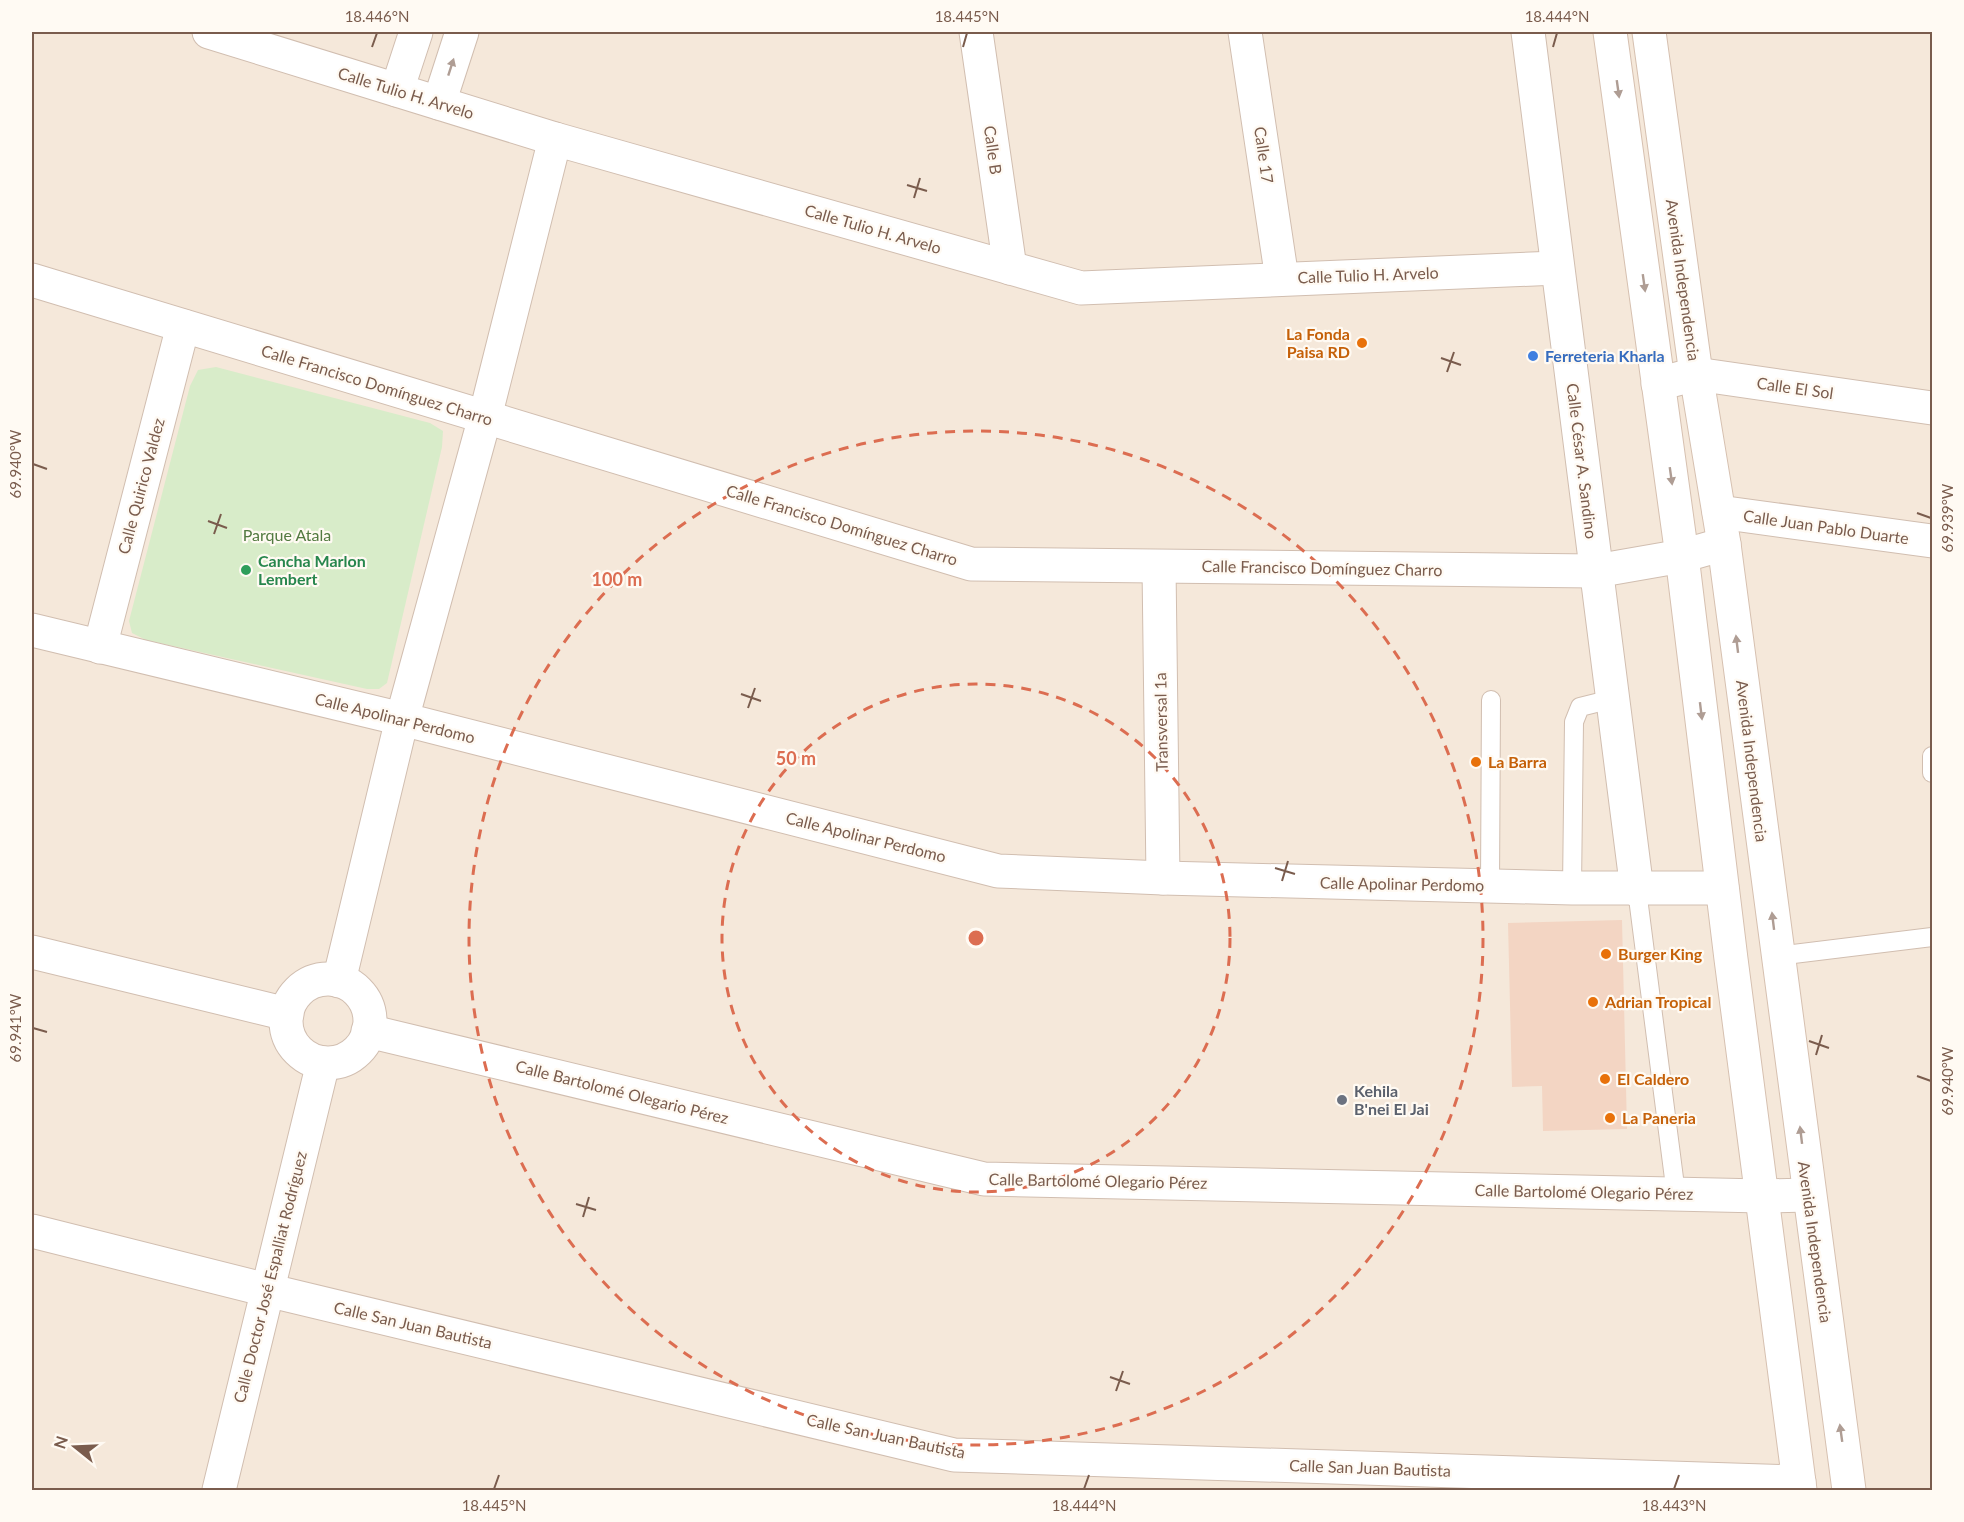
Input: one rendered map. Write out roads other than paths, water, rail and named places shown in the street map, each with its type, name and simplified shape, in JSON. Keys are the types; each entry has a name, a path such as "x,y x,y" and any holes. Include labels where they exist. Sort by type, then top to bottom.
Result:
{"street":[{"name":"Calle Tulio H. Arvelo","path":"209,32 555,139 1081,288 1557,268"},
{"path":"397,90 416,32"},
{"path":"439,104 462,32"},
{"name":"Calle B","path":"976,32 1010,268"},
{"name":"Calle 17","path":"1245,32 1282,279"},
{"name":"Calle César A. Sandino","path":"1528,32 1637,890"},
{"path":"1610,32 1682,556 1799,1486"},
{"name":"Avenida Independencia","path":"1649,32 1696,374 1724,544 1808,1195 1849,1491"},
{"path":"339,981 402,719 485,417 555,139"},
{"name":"Calle Francisco Domínguez Charro","path":"32,280 971,564 1596,571 1682,556 1724,544"},
{"name":"Calle Quirico Valdez","path":"100,646 183,326"},
{"name":"Calle El Sol","path":"1658,384 1696,374 1932,408"},
{"name":"Calle Juan Pablo Duarte","path":"1719,512 1932,541"},
{"name":"Transversal 1a","path":"1159,567 1163,878"},
{"name":"Calle Apolinar Perdomo","path":"32,630 402,719 998,871 1163,878 1637,890 1722,888"},
{"path":"32,952 287,1014"},
{"path":"1731,959 1777,956"},
{"path":"320,980 339,981 349,985 364,1000 368,1010 369,1031 359,1049 352,1056 343,1061 323,1063 302,1055 294,1047 286,1025 287,1014 294,996 302,989 320,980"},
{"name":"Calle Bartolomé Olegario Pérez","path":"369,1031 984,1179 1762,1196 1808,1195"},
{"name":"Calle Doctor José Espalliat Rodríguez","path":"219,1491 323,1063"},
{"name":"Calle San Juan Bautista","path":"32,1231 267,1290 954,1455 1799,1486"}],"lane":[{"path":"1572,888 1574,722 1580,707 1612,699"},
{"path":"1490,886 1491,700"},
{"path":"1932,756 1932,773"},
{"path":"1637,890 1676,1194"},
{"path":"1777,956 1932,936"}],"place":[{"name":"La Fonda Paisa RD","path":"1362,343"},
{"name":"Ferreteria Kharla","path":"1533,356"},
{"name":"Cancha Marlon Lembert","path":"246,570"},
{"name":"La Barra","path":"1476,762"},
{"name":"Burger King","path":"1606,954"},
{"name":"Adrian Tropical","path":"1593,1002"},
{"name":"El Caldero","path":"1605,1079"},
{"name":"Kehila B'nei El Jai","path":"1342,1100"},
{"name":"La Paneria","path":"1610,1118"}],"park label":[{"name":"Parque Atala","path":"287,535"}]}
